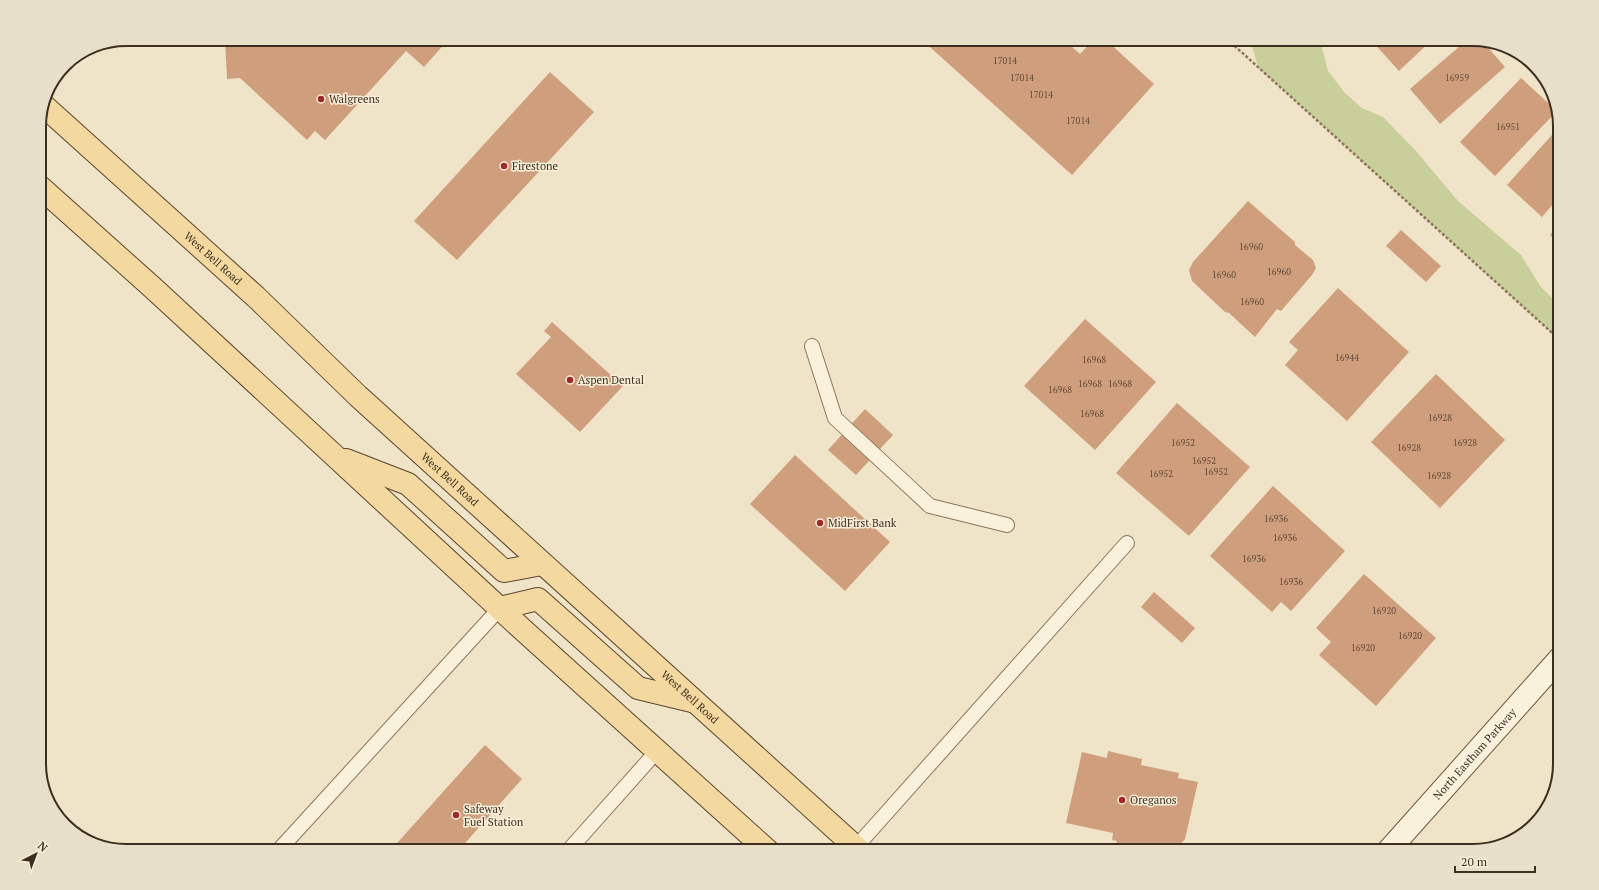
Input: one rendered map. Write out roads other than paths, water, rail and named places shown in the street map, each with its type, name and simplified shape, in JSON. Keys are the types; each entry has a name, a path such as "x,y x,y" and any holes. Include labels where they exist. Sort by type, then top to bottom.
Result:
{"main road":[{"name":"West Bell Road","path":"48,110 256,297 358,396 542,564 852,844"},
{"path":"46,192 760,844"},
{"path":"333,455 408,484 504,571 542,564"},
{"path":"500,608 538,598 638,688 695,702"}],"street":[{"name":"North Eastham Parkway","path":"1394,844 1553,666"}],"lane":[{"path":"812,346 835,418 930,506 1007,526"},
{"path":"862,844 1127,544"},
{"path":"284,844 500,608"},
{"path":"574,844 657,751"}],"place":[{"name":"Walgreens","path":"321,99"},
{"name":"Firestone","path":"504,166"},
{"name":"Aspen Dental","path":"570,380"},
{"name":"MidFirst Bank","path":"820,523"},
{"name":"Oreganos","path":"1122,800"},
{"name":"Safeway Fuel Station","path":"456,815"}]}
